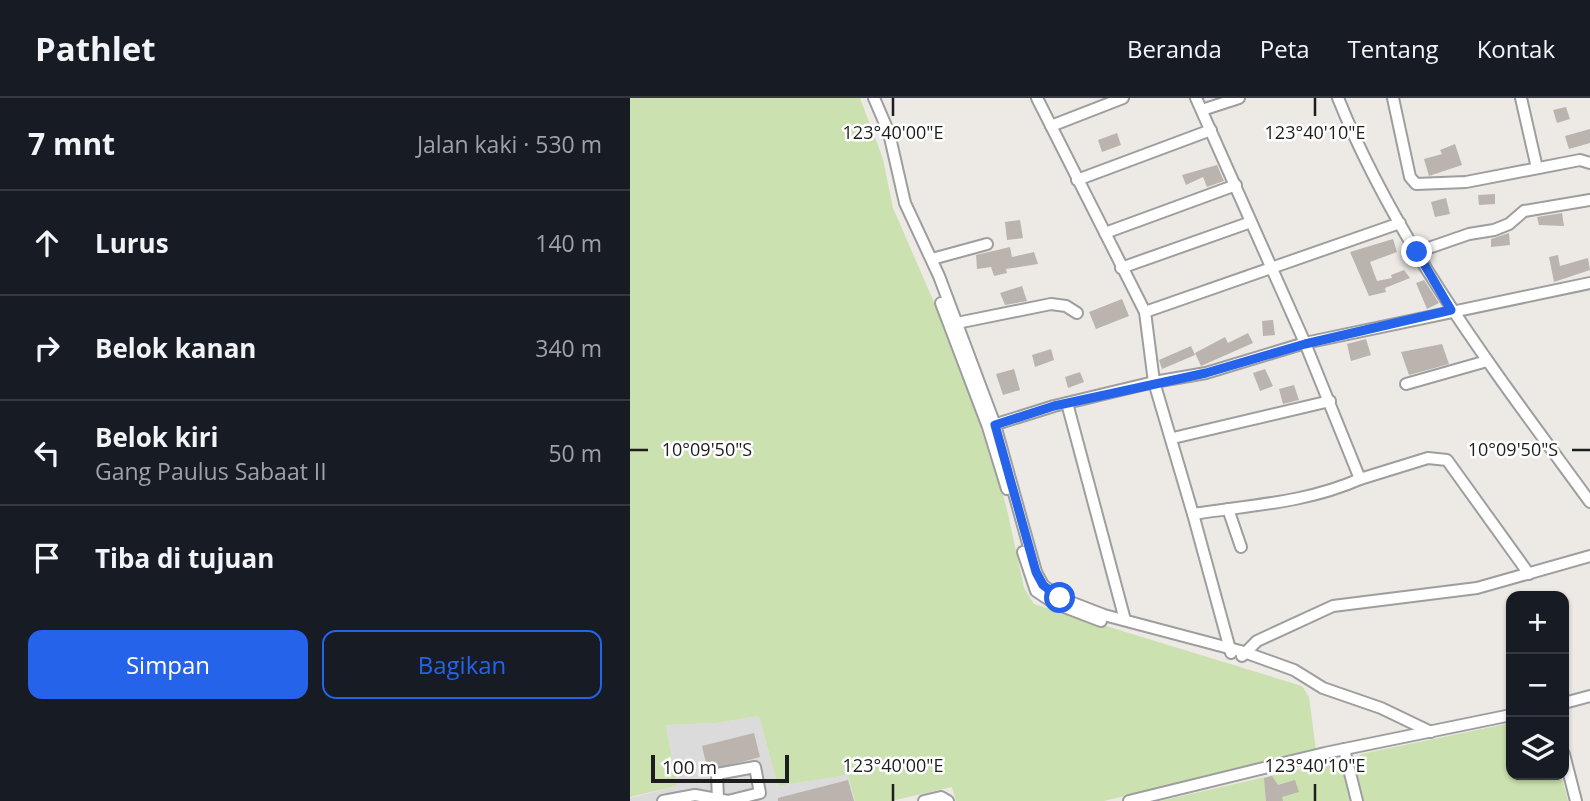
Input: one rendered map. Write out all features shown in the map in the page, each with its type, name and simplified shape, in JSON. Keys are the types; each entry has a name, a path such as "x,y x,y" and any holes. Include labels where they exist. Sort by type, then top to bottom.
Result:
{"street":[{"path":"868,98 888,153 900,207 953,324"},
{"path":"874,98 889,133 905,203 932,259 991,426 1039,580 1060,598 1294,670 1306,678 1431,732"},
{"path":"1037,98 1145,312 1154,382 1237,653"},
{"path":"1051,126 1123,98"},
{"path":"1196,98 1330,401 1360,480"},
{"path":"1202,110 1239,98"},
{"path":"1338,98 1349,128 1451,310 1590,502"},
{"path":"1393,98 1410,177 1416,184 1466,182 1580,160 1590,163"},
{"path":"1521,98 1537,168"},
{"path":"1077,180 1211,130"},
{"path":"1105,233 1236,185"},
{"path":"1417,252 1469,234 1494,230 1509,224 1524,211 1590,200"},
{"path":"1121,268 1251,222"},
{"path":"1145,312 1400,223"},
{"path":"932,259 987,244"},
{"path":"991,426 1067,403 1154,382 1206,373 1305,344 1451,310 1590,283"},
{"path":"953,324 1051,304 1066,306 1077,313"},
{"path":"1406,384 1487,361"},
{"path":"1173,438 1330,401"},
{"path":"1067,403 1125,620"},
{"path":"991,426 1030,582 1036,591 1054,603 1102,622 1237,653 1276,630 1333,606 1478,588 1590,556"},
{"path":"1193,514 1265,506 1302,498 1428,458 1447,460 1529,574"},
{"path":"1228,509 1241,547"},
{"path":"1569,702 1590,696"},
{"path":"1129,801 1344,749 1506,716"},
{"path":"1344,749 1357,801"},
{"path":"663,801 695,795 718,800 741,800 760,793 759,779 753,766 717,774 718,800"},
{"path":"1569,774 1576,801"},
{"path":"923,801 941,797 948,801"}],"shaded area":[{"path":"759,716 778,786 848,775 855,801 630,801 630,798 677,786 666,725 716,723"}],"green space":[{"path":"630,98 860,98 883,159 893,208 957,355 1006,505 1024,588 1034,604 1302,686 1309,697 1316,750 1104,801 956,801 952,787 891,801 855,801 848,775 778,786 759,716 716,723 666,725 677,786 630,797"},
{"path":"1506,724 1506,780 1562,780 1568,801 1359,801 1352,764 1361,754"},
{"path":"1327,763 1343,772 1350,801 1160,801"}],"building":[{"path":"1566,107 1570,119 1557,123 1553,110"},
{"path":"1590,129 1590,143 1569,149 1565,136"},
{"path":"1117,133 1121,145 1102,152 1098,140"},
{"path":"1455,144 1462,165 1429,176 1424,159 1442,154 1440,150"},
{"path":"1217,165 1224,181 1207,187 1203,177 1186,185 1182,175"},
{"path":"1495,194 1495,204 1479,205 1478,195"},
{"path":"1446,198 1450,214 1435,217 1431,202"},
{"path":"1562,213 1564,226 1539,225 1537,217"},
{"path":"1020,220 1023,238 1007,240 1005,222"},
{"path":"1509,233 1510,245 1491,247 1491,239"},
{"path":"1393,239 1397,252 1370,262 1377,281 1392,278 1391,275 1404,270 1410,278 1385,288 1386,292 1369,296 1350,252"},
{"path":"1010,247 1012,257 1034,252 1038,264 1006,269 1007,273 994,276 991,267 977,269 976,255"},
{"path":"1558,255 1560,266 1588,258 1590,270 1554,282 1549,257"},
{"path":"1424,280 1439,303 1427,309 1416,283"},
{"path":"1022,286 1027,301 1005,305 1000,293"},
{"path":"1122,299 1129,316 1096,329 1089,312"},
{"path":"1273,320 1275,335 1263,336 1262,321"},
{"path":"1248,333 1253,343 1201,366 1195,353 1225,337 1228,343"},
{"path":"1366,339 1371,355 1351,361 1347,344"},
{"path":"1442,344 1449,364 1409,375 1401,352"},
{"path":"1191,346 1195,355 1162,369 1159,360"},
{"path":"1051,349 1054,360 1035,367 1032,355"},
{"path":"1014,369 1020,390 1003,395 996,374"},
{"path":"1265,369 1273,386 1260,391 1253,373"},
{"path":"1080,372 1084,382 1068,388 1065,377"},
{"path":"1294,385 1299,400 1283,404 1279,389"},
{"path":"754,733 760,757 708,771 702,746"},
{"path":"1272,776 1278,785 1295,780 1299,792 1282,797 1283,801 1266,801 1264,778"},
{"path":"848,780 854,801 778,801 778,798"}],"route":[{"path":"1060,598 1047,590 1039,580 995,425 1054,406 1154,382 1206,373 1366,328 1451,310 1434,286 1417,252"}]}
